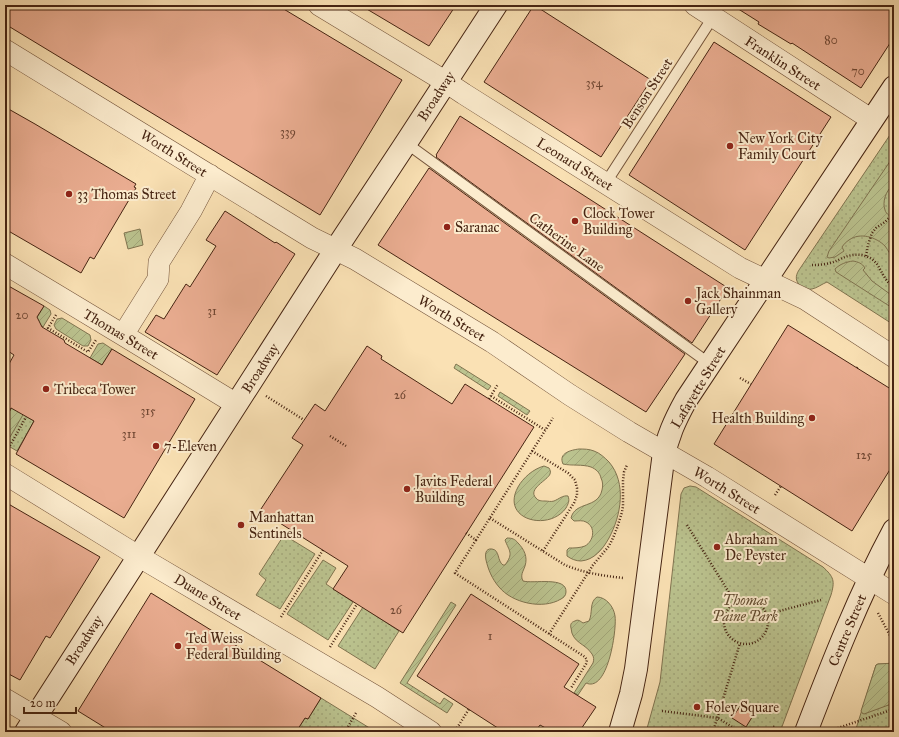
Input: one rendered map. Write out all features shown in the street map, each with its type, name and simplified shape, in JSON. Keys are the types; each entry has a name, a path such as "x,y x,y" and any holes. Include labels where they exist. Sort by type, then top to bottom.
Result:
{"main road":[{"name":"Broadway","path":"31,724 336,249 496,5"},
{"name":"Lafayette Street","path":"620,732 631,694 636,669 664,453 671,429 682,407 710,364 894,87"},
{"name":"Centre Street","path":"806,732 850,622 880,556 894,530"}],"street":[{"name":"Leonard Street","path":"319,5 446,82 740,268 805,299 894,357"},
{"name":"Franklin Street","path":"695,5 872,120"},
{"name":"Worth Street","path":"5,50 312,238 355,259 492,342 570,395 629,432 713,481 894,594"},
{"path":"123,335 158,279 159,262 210,176"},
{"name":"Thomas Street","path":"5,264 236,404"},
{"name":"Duane Street","path":"5,474 138,556 370,693 431,732"},
{"path":"5,698 31,724 61,732"}],"lane":[{"name":"Benson Street","path":"605,184 713,17"},
{"name":"Catherine Lane","path":"406,143 710,364"}],"path":[{"path":"866,256 872,233 876,228 886,222 894,213"},
{"path":"812,265 829,263 853,255 866,256 877,263 882,273 894,288"},
{"path":"56,314 48,328 88,352 94,343"},
{"path":"740,378 751,384"},
{"path":"498,384 490,397 545,430"},
{"path":"266,396 304,420"},
{"path":"7,451 26,417"},
{"path":"553,418 455,573 585,657 587,660 586,664 571,688"},
{"path":"330,436 346,446"},
{"path":"532,451 568,473 575,480 577,488 577,495 574,503 543,551"},
{"path":"549,634 593,564 609,546 618,528 623,506 623,476 627,465"},
{"path":"890,471 894,474"},
{"path":"775,495 780,486"},
{"path":"490,518 565,565 588,573 624,578"},
{"path":"686,525 735,602"},
{"path":"466,533 476,540"},
{"path":"281,617 323,550"},
{"path":"748,599 754,600 765,609 768,614 768,628 765,635 754,643 740,643 729,636 726,631 724,618 730,606 735,602 748,599"},
{"path":"768,614 821,600"},
{"path":"330,648 357,604"},
{"path":"878,613 894,643"},
{"path":"713,732 740,643"},
{"path":"457,728 469,709"},
{"path":"832,730 894,709"},
{"path":"662,711 718,718 740,732"},
{"path":"345,732 356,713"},
{"path":"766,732 775,726"}],"green space":[{"path":"894,129 894,325 827,282 808,289 800,285 796,277 799,270"},
{"path":"893,157 894,186 892,186 885,197 884,207 886,213 894,219 894,259 885,246 877,240 863,236 858,236 845,243 842,247 844,251 835,257 827,257 829,251"},
{"path":"140,229 143,245 128,249 124,233"},
{"path":"853,261 863,265 865,268 863,270 872,281 894,297 894,309 836,272 835,269 839,266"},
{"path":"44,306 50,310 51,314 43,327 39,324 33,324"},
{"path":"62,318 90,335 91,340 88,346 83,346 56,329 54,325 57,319"},
{"path":"103,343 112,349 102,365 90,358 98,344"},
{"path":"456,364 491,386 488,390 454,368"},
{"path":"500,392 530,411 527,415 498,396"},
{"path":"5,403 34,421 17,451 5,444"},
{"path":"12,407 24,413 10,437 5,434 5,420"},
{"path":"579,449 588,449 596,452 609,462 615,470 618,480 620,500 617,520 604,546 590,559 577,561 567,556 567,550 569,548 585,546 592,538 593,534 589,524 582,521 574,521 571,518 577,509 591,503 600,496 603,484 600,474 593,468 588,466 563,464 562,457 566,453"},
{"path":"544,466 549,468 550,473 534,491 536,498 540,501 554,501 568,496 569,499 566,508 558,515 539,521 529,519 521,514 516,508 514,498 518,487 523,480 536,469"},
{"name":"Thomas Paine Park","path":"690,486 696,487 823,567 833,580 831,595 780,732 646,732 660,682 681,494 684,488"},
{"path":"284,535 315,554 280,609 256,595 266,580 259,574"},
{"path":"507,538 516,541 525,553 526,563 522,575 523,581 555,582 565,587 566,595 554,602 537,604 520,601 505,593 494,581 486,560 486,554 490,549 495,550 501,563 505,565 510,555 505,540"},
{"path":"323,560 336,568 326,584 353,602 328,640 287,614"},
{"path":"597,597 600,597 611,606 615,616 613,646 610,658 600,679 594,684 586,683 578,695 574,693 593,663 594,658 589,650 576,640 572,633 571,625 577,620 583,623 589,621 593,602"},
{"path":"451,602 456,605 407,683 440,704 444,698 453,704 447,713 400,683"},
{"path":"363,607 399,631 375,669 338,646"},
{"path":"894,663 894,732 855,732 876,665"},
{"path":"894,663 894,703 864,714 862,713 861,711 876,665"},
{"path":"321,698 376,732 296,732 305,718 308,719"}],"building":[{"path":"8,5 277,5 402,80 320,215 5,24 5,10"},
{"path":"360,5 456,5 429,46"},
{"path":"534,5 651,80 601,157 484,82"},
{"path":"732,5 894,5 894,37 861,88 792,43 791,44 758,24 759,22"},
{"name":"New York City Family Court","path":"714,42 831,117 745,250 629,175"},
{"name":"33 Thomas Street","path":"5,107 136,184 134,187 136,188 94,259 90,257 81,273 5,229"},
{"name":"Clock Tower Building","path":"460,116 728,288 692,343 436,157"},
{"path":"429,168 685,354 646,412 378,245"},
{"path":"225,211 295,254 217,375 145,332 156,315 164,319 186,284 190,287 216,246 206,240"},
{"path":"5,284 44,306 37,317 42,327 64,340 65,343 102,365 112,349 195,399 124,518 16,454 34,421 11,408 5,420 5,371 14,355 5,349"},
{"name":"Health Building","path":"788,325 894,391 894,463 852,531 714,444"},
{"name":"Javits Federal Building","path":"367,346 382,356 381,359 452,404 465,384 534,427 403,633 333,589 348,566 275,520 274,522 259,512 303,445 292,438 315,404 325,411"},
{"path":"5,502 100,557 50,638 46,636 20,680 5,672"},
{"name":"Ted Weiss Federal Building","path":"151,593 321,698 308,719 305,718 296,732 112,732 78,711"},
{"path":"471,594 579,664 564,687 596,707 579,732 553,732 540,725 535,732 504,732 417,676"},
{"path":"741,705 754,714 746,727 732,718"}],"place":[{"name":"New York City Family Court","path":"730,146"},
{"name":"33 Thomas Street","path":"69,194"},
{"name":"Clock Tower Building","path":"575,221"},
{"name":"Saranac","path":"447,227"},
{"name":"Jack Shainman Gallery","path":"688,301"},
{"name":"Tribeca Tower","path":"46,389"},
{"name":"Health Building","path":"812,418"},
{"name":"7-Eleven","path":"156,446"},
{"name":"Javits Federal Building","path":"407,489"},
{"name":"Manhattan Sentinels","path":"241,525"},
{"name":"Abraham De Peyster","path":"717,547"},
{"name":"Ted Weiss Federal Building","path":"178,646"},
{"name":"Foley Square","path":"697,707"}]}
